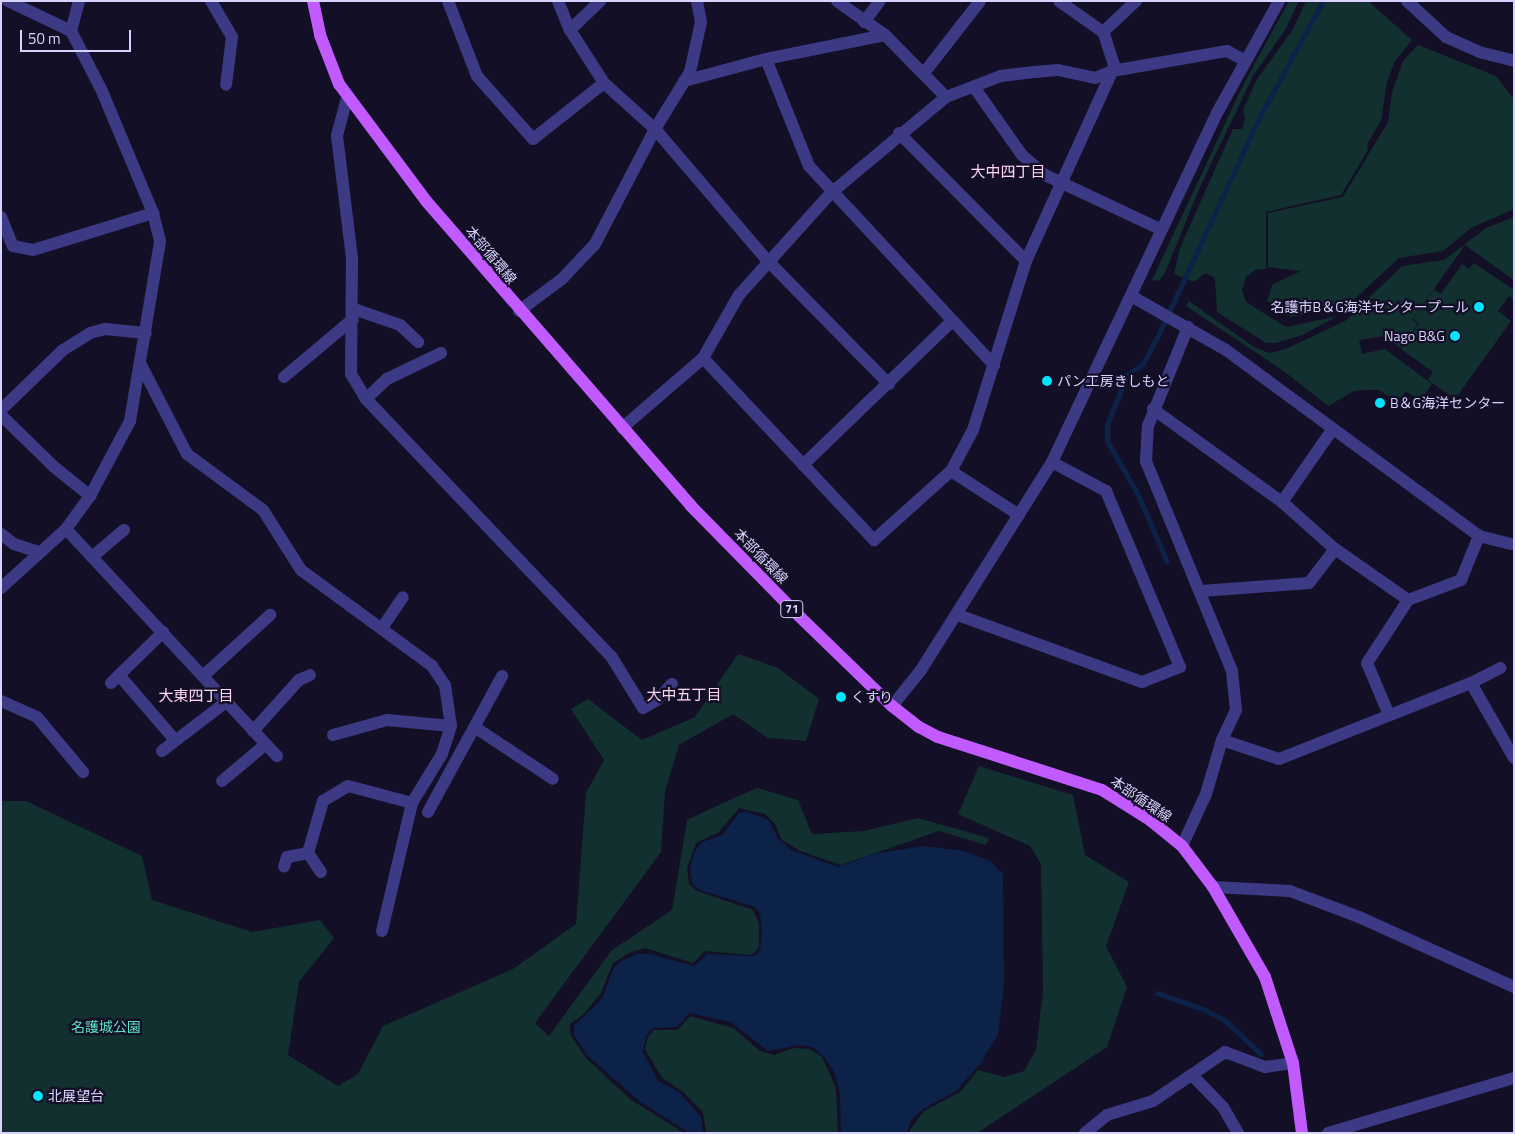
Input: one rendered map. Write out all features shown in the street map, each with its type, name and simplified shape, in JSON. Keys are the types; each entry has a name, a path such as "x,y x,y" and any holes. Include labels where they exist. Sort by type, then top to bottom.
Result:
{"main road":[{"name":"本部循環線","path":"313,1 320,35 348,98 428,202 519,311 691,506 892,706 938,737 1102,790 1150,820 1182,846 1213,886 1264,977 1293,1064 1302,1133"}],"street":[{"path":"1,588 66,529 90,496 130,421 141,365 160,241 153,213 102,91 71,30 8,1"},
{"path":"71,30 78,1"},
{"path":"211,1 232,37 226,85"},
{"path":"448,1 477,76 533,139 604,83"},
{"path":"558,1 570,30 604,83 655,129 767,260 889,384"},
{"path":"570,30 600,1"},
{"path":"519,311 562,279 595,244 655,129 690,72 701,22 697,1"},
{"path":"837,1 864,22 885,35 946,97"},
{"path":"864,22 880,1"},
{"path":"924,73 980,1"},
{"path":"703,358 874,540 951,470 973,430 1026,261 1114,64 1103,32 1059,1"},
{"path":"1103,32 1136,1"},
{"path":"892,706 916,677 958,615 1052,462 1133,297 1162,230 1244,60 1279,1"},
{"path":"1407,1 1446,38 1479,52 1514,61"},
{"path":"684,81 766,59 885,35"},
{"path":"622,428 703,358 739,295 767,260 831,193 900,133 946,97 1001,76 1058,70 1096,78 1112,71 1227,51 1244,60"},
{"path":"766,59 809,166 831,193 951,322 994,365"},
{"path":"974,87 1022,155 1045,175 1061,180 1162,230"},
{"path":"348,98 337,136 352,258 354,314 350,343 352,374 366,399 610,656 643,708 657,700 672,684"},
{"path":"900,133 1026,261"},
{"path":"1,217 13,246 33,250 153,213"},
{"path":"1133,297 1183,324 1266,378 1332,430 1479,536 1511,544"},
{"path":"354,314 400,326 418,342"},
{"path":"284,377 354,314"},
{"path":"803,465 889,384 951,322"},
{"path":"1182,846 1206,794 1222,740 1236,710 1232,671 1201,591 1146,462 1148,426 1183,324"},
{"path":"1,410 63,350 90,334 105,329 146,333"},
{"path":"366,399 387,379 441,353"},
{"path":"141,365 187,454 263,510 301,570 432,666 445,685 451,726 438,761 412,803 382,931"},
{"path":"1153,409 1282,502 1335,549 1408,600"},
{"path":"1,415 53,466 90,496"},
{"path":"1282,502 1332,430"},
{"path":"958,615 1142,682 1180,667 1106,491 1052,462"},
{"path":"951,470 1019,515"},
{"path":"66,529 277,756"},
{"path":"92,557 124,530"},
{"path":"1,534 14,544 39,552"},
{"path":"1389,715 1367,663 1408,600 1461,580 1479,536"},
{"path":"1201,591 1308,583 1335,549"},
{"path":"382,628 402,597"},
{"path":"203,676 270,615"},
{"path":"163,632 115,679 175,740"},
{"path":"1222,740 1279,759 1472,683 1500,668"},
{"path":"253,731 299,680 310,675"},
{"path":"428,812 457,772 502,676"},
{"path":"1472,683 1514,758"},
{"path":"1,701 16,705 37,717 84,772"},
{"path":"162,751 226,702"},
{"path":"333,735 387,720 451,726"},
{"path":"476,728 553,779"},
{"path":"222,781 266,744"},
{"path":"438,761 457,772"},
{"path":"320,872 308,853 323,801 348,786 412,803"},
{"path":"284,867 287,857 308,853"},
{"path":"1213,886 1290,891 1359,917 1514,987"},
{"path":"1085,1133 1106,1115 1154,1101 1225,1052 1265,1067 1293,1064"},
{"path":"1192,1075 1223,1107 1238,1133"},
{"path":"1328,1133 1514,1078"}],"green space":[{"path":"1289,1 1299,1 1285,30 1253,76 1200,187 1165,273 1159,281 1152,280 1244,83"},
{"path":"1306,1 1368,1 1412,40 1395,61 1387,82 1381,121 1367,144 1368,150 1341,195 1266,212 1266,269 1255,270 1246,277 1242,290 1246,302 1286,327 1338,316 1302,335 1276,343 1266,343 1217,312 1215,278 1205,273 1194,282 1174,274 1180,248 1233,129 1242,129 1245,120 1243,110 1257,79 1292,31"},
{"path":"1418,45 1496,76 1514,99 1514,209 1471,228 1443,251 1399,258 1347,306 1291,317 1267,301 1273,284 1301,271 1268,267 1268,213 1343,197 1388,122 1392,93 1403,61"},
{"path":"1514,217 1514,280 1465,245 1412,320 1418,324 1400,348 1385,336 1359,340 1362,354 1385,349 1432,384 1420,401 1406,391 1397,402 1379,390 1366,390 1354,391 1328,406 1285,372 1186,306 1189,301 1254,347 1269,353 1286,349 1345,321 1402,266 1444,260 1486,228"},
{"name":"Nago B&G","path":"1474,263 1514,290 1514,299 1509,296 1498,311 1511,321 1455,399 1428,380 1433,372 1401,349 1419,324 1413,319 1434,290 1441,294 1462,264 1469,269"},
{"name":"名護城公園","path":"738,654 778,668 819,699 806,741 768,738 733,714 679,745 665,791 661,852 535,1023 549,1036 611,951 672,910 687,820 723,803 757,788 798,800 812,834 864,831 918,818 989,838 986,845 939,831 841,865 800,851 781,839 775,824 765,814 739,808 719,832 696,843 687,868 689,884 697,891 753,910 759,924 759,947 752,955 705,951 693,963 645,948 629,953 613,963 601,993 584,1014 570,1024 570,1034 585,1057 630,1099 684,1133 1,1133 1,801 26,801 142,856 152,900 252,932 320,920 334,938 299,982 288,1055 338,1086 358,1074 383,1026 513,969 576,924 586,793 604,760 571,709 588,699 642,740 695,717"},
{"path":"979,766 1073,795 1085,855 1129,882 1106,946 1127,987 1107,1047 977,1133 908,1133 924,1111 960,1092 978,1070 1004,1077 1024,1071 1036,1050 1043,991 1041,864 1030,846 958,814"},
{"path":"690,1016 733,1028 760,1051 775,1055 793,1048 810,1049 822,1057 836,1088 838,1133 706,1133 703,1112 683,1092 662,1078 645,1049 648,1037 654,1030 678,1030"}],"water":[{"path":"747,812 769,820 778,839 791,850 838,867 874,854 923,846 964,851 990,861 1003,874 1004,984 998,1035 980,1064 956,1091 923,1109 911,1120 906,1133 841,1133 840,1094 834,1072 824,1057 813,1047 799,1045 768,1051 731,1022 689,1013 677,1027 652,1028 646,1036 643,1052 658,1081 679,1092 701,1117 703,1131 690,1133 639,1101 587,1055 574,1035 574,1026 602,999 614,967 637,954 651,954 694,966 708,954 755,956 760,950 762,935 760,913 755,907 700,890 692,883 690,870 694,853 702,842 722,835 739,813"}],"waterway":[{"path":"1167,562 1138,495 1107,441 1107,425 1127,375 1143,364 1157,338 1259,118 1323,1"},
{"path":"1157,993 1206,1010 1226,1021 1261,1054"}],"place":[{"name":"名護市B＆G海洋センタープール","path":"1479,307"},
{"name":"Nago B&G","path":"1455,336"},
{"name":"パン工房きしもと","path":"1047,381"},
{"name":"B＆G海洋センター","path":"1380,403"},
{"name":"くすり","path":"841,697"},
{"name":"北展望台","path":"38,1096"}],"district":[{"name":"大中四丁目","path":"1008,172"},
{"name":"大中五丁目","path":"684,695"},
{"name":"大東四丁目","path":"196,696"}]}
